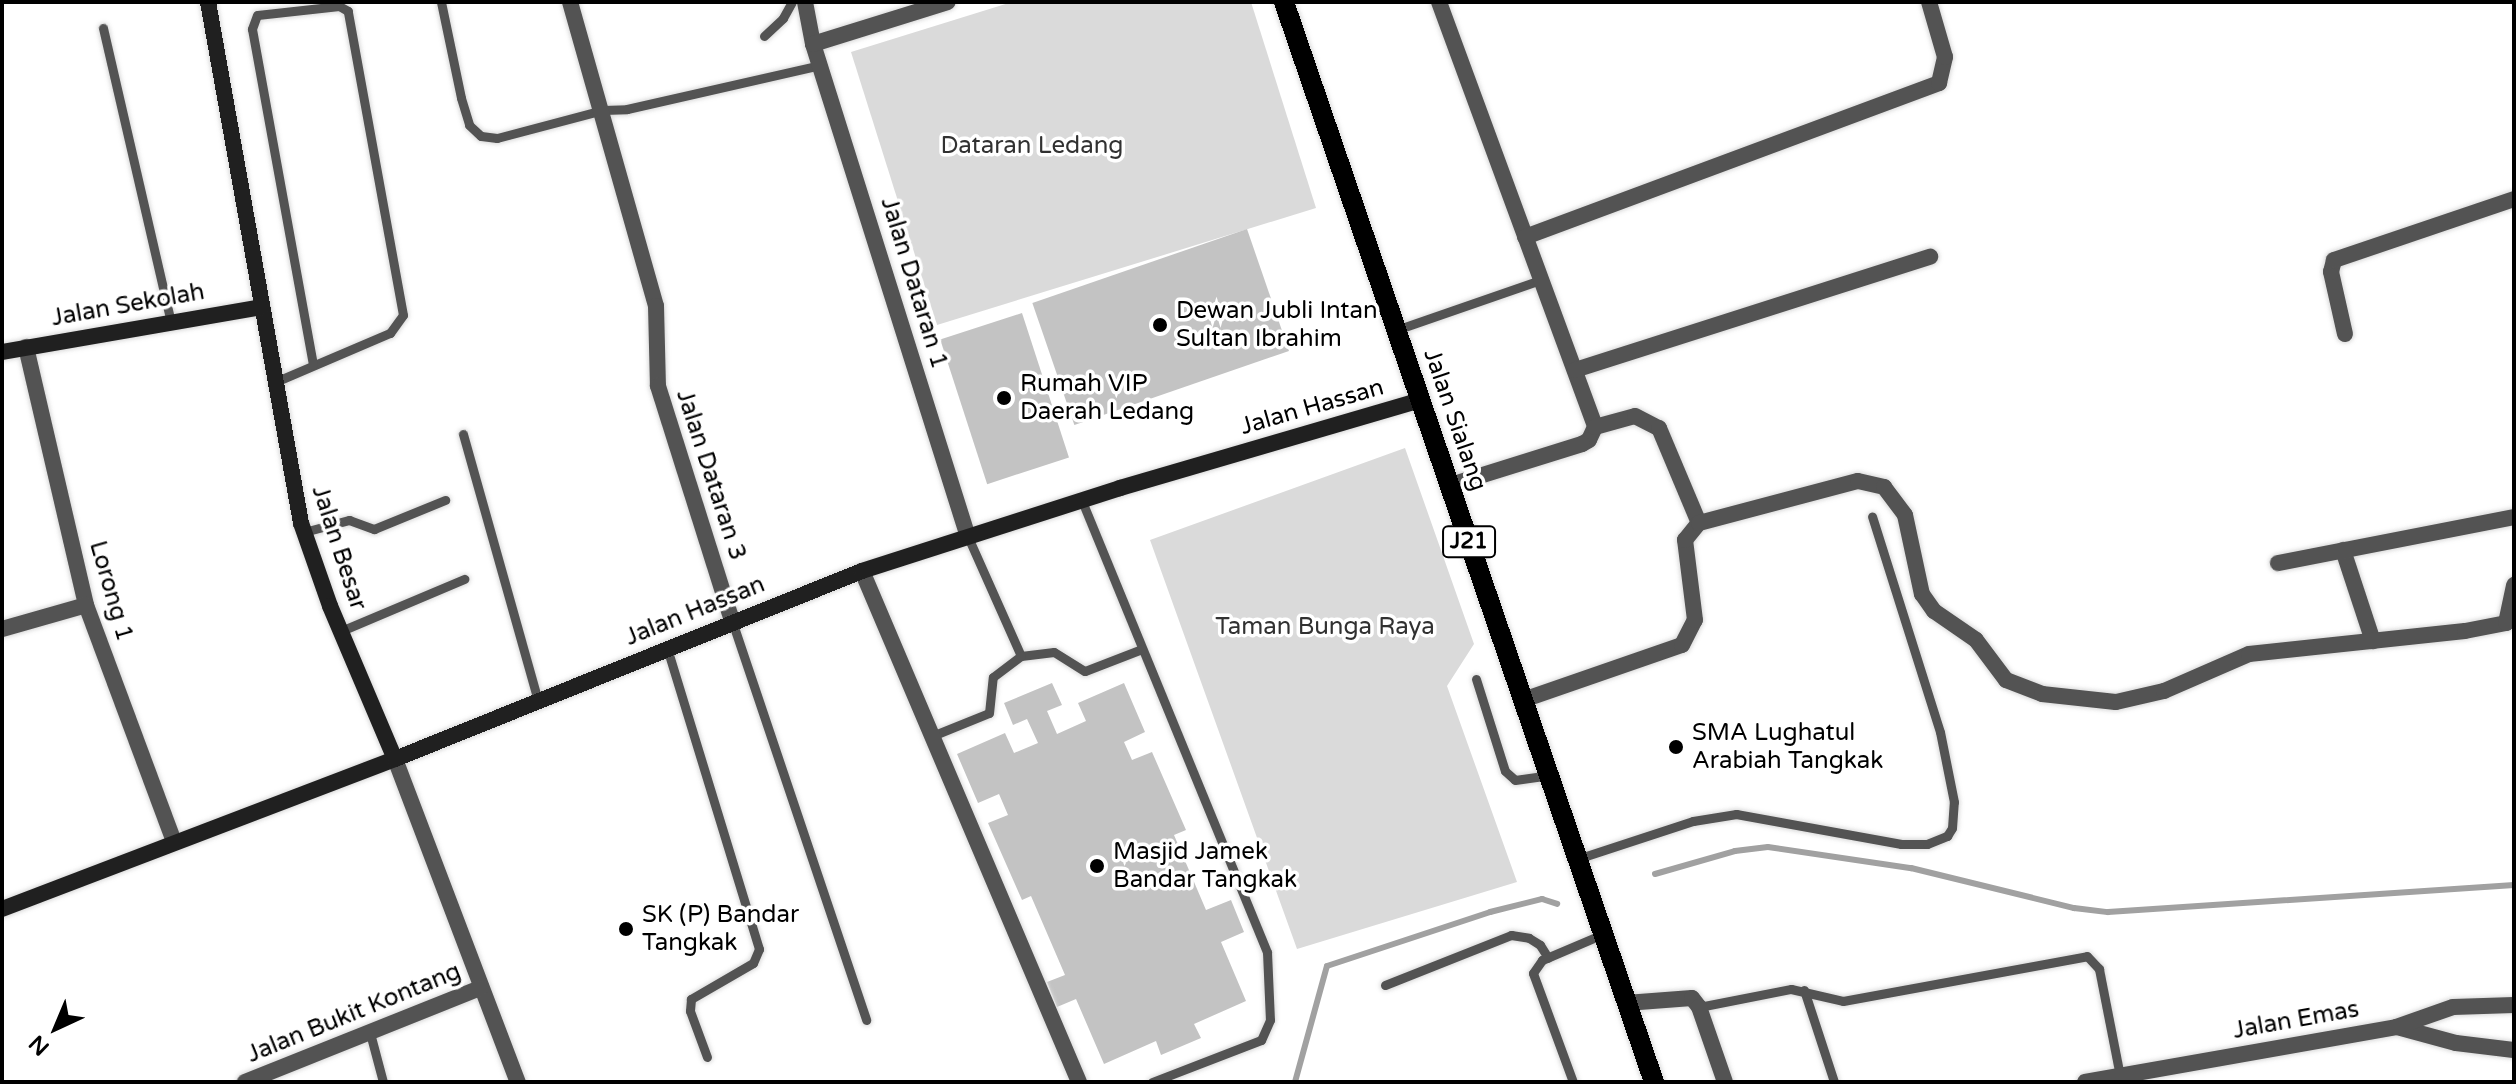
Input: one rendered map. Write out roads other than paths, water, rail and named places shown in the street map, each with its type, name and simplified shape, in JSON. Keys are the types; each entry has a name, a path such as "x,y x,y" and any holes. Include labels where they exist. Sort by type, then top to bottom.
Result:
{"main road":[{"name":"Jalan Sialang","path":"1285,2 1654,1082"}],"street":[{"name":"Jalan Besar","path":"208,2 304,532 341,631 395,759 518,1082"},
{"name":"Jalan Dataran 3","path":"570,2 656,306 658,386 732,621"},
{"name":"Jalan Dataran 1","path":"805,2 813,44 968,537"},
{"path":"813,44 948,2"},
{"path":"1439,2 1595,427 1589,440 1582,444 1450,485"},
{"path":"1525,237 1939,83 1945,57 1929,2"},
{"path":"2345,334 2331,272 2334,260 2514,199"},
{"path":"1575,370 1930,257"},
{"name":"Jalan Sekolah","path":"2,352 262,307"},
{"name":"Lorong 1","path":"26,347 86,605 174,841"},
{"name":"Jalan Hassan","path":"2,909 395,759 862,571 1082,501 1420,400"},
{"path":"1595,427 1635,416 1659,428 1699,523"},
{"path":"1523,700 1682,645 1695,620 1685,540 1699,523 1762,509 1845,484 1873,482 1884,487 1905,515 1925,600 1934,611 1987,649 2006,680 2042,694 2116,702 2164,691 2249,654 2510,625 2514,585"},
{"path":"2278,563 2514,517"},
{"path":"2343,550 2373,641"},
{"path":"862,571 1079,1082"},
{"path":"2,629 86,605"},
{"name":"Jalan Bukit Kontang","path":"245,1082 277,1076 370,1033 480,988"},
{"path":"1626,1003 1686,996 1699,1007 1725,1082"},
{"name":"Jalan Emas","path":"2085,1082 2396,1027 2453,1007 2514,1005"},
{"path":"2396,1027 2456,1043 2514,1050"}],"lane":[{"path":"441,2 469,125 481,136 497,138 603,110 627,109 820,65"},
{"path":"764,36 783,18 792,2"},
{"path":"275,382 390,333 403,315 348,11 339,6 257,15 252,29 313,364"},
{"path":"103,28 171,322"},
{"path":"1396,330 1540,280"},
{"path":"463,434 538,701"},
{"path":"304,532 349,520 374,529 445,500"},
{"path":"1082,501 1265,944 1270,1020 1261,1040 1152,1082"},
{"path":"1577,859 1693,821 1736,814 1901,844 1927,844 1947,836 1952,828 1954,802 1940,732 1872,516"},
{"path":"968,537 1021,656"},
{"path":"341,631 464,579"},
{"path":"732,621 866,1020"},
{"path":"667,648 759,949 753,963 691,999 690,1011 707,1057"},
{"path":"932,736 989,713 993,677 1021,656 1054,652 1085,671 1142,649"},
{"path":"1476,679 1505,771 1515,780 1549,775"},
{"path":"1573,1082 1534,979 1534,968 1548,958 1603,934"},
{"path":"1385,985 1511,935 1529,938 1540,945 1548,958"},
{"path":"1699,1007 1791,989 1843,1001 2087,956 2099,969 2120,1076"},
{"path":"1804,990 1834,1082"},
{"path":"370,1033 383,1082"}],"waterway":[{"path":"1655,874 1735,851 1768,847 1911,868 2074,908 2108,912 2514,885"},
{"path":"1295,1082 1327,966 1490,912 1542,899 1557,904"}],"place":[{"name":"Dewan Jubli Intan Sultan Ibrahim","path":"1160,325"},
{"name":"Rumah VIP Daerah Ledang","path":"1004,398"},
{"name":"SMA Lughatul Arabiah Tangkak","path":"1676,747"},
{"name":"Masjid Jamek Bandar Tangkak","path":"1097,866"},
{"name":"SK (P) Bandar Tangkak","path":"626,929"}],"park label":[{"name":"Dataran Ledang","path":"1032,146"},
{"name":"Taman Bunga Raya","path":"1325,627"}]}
